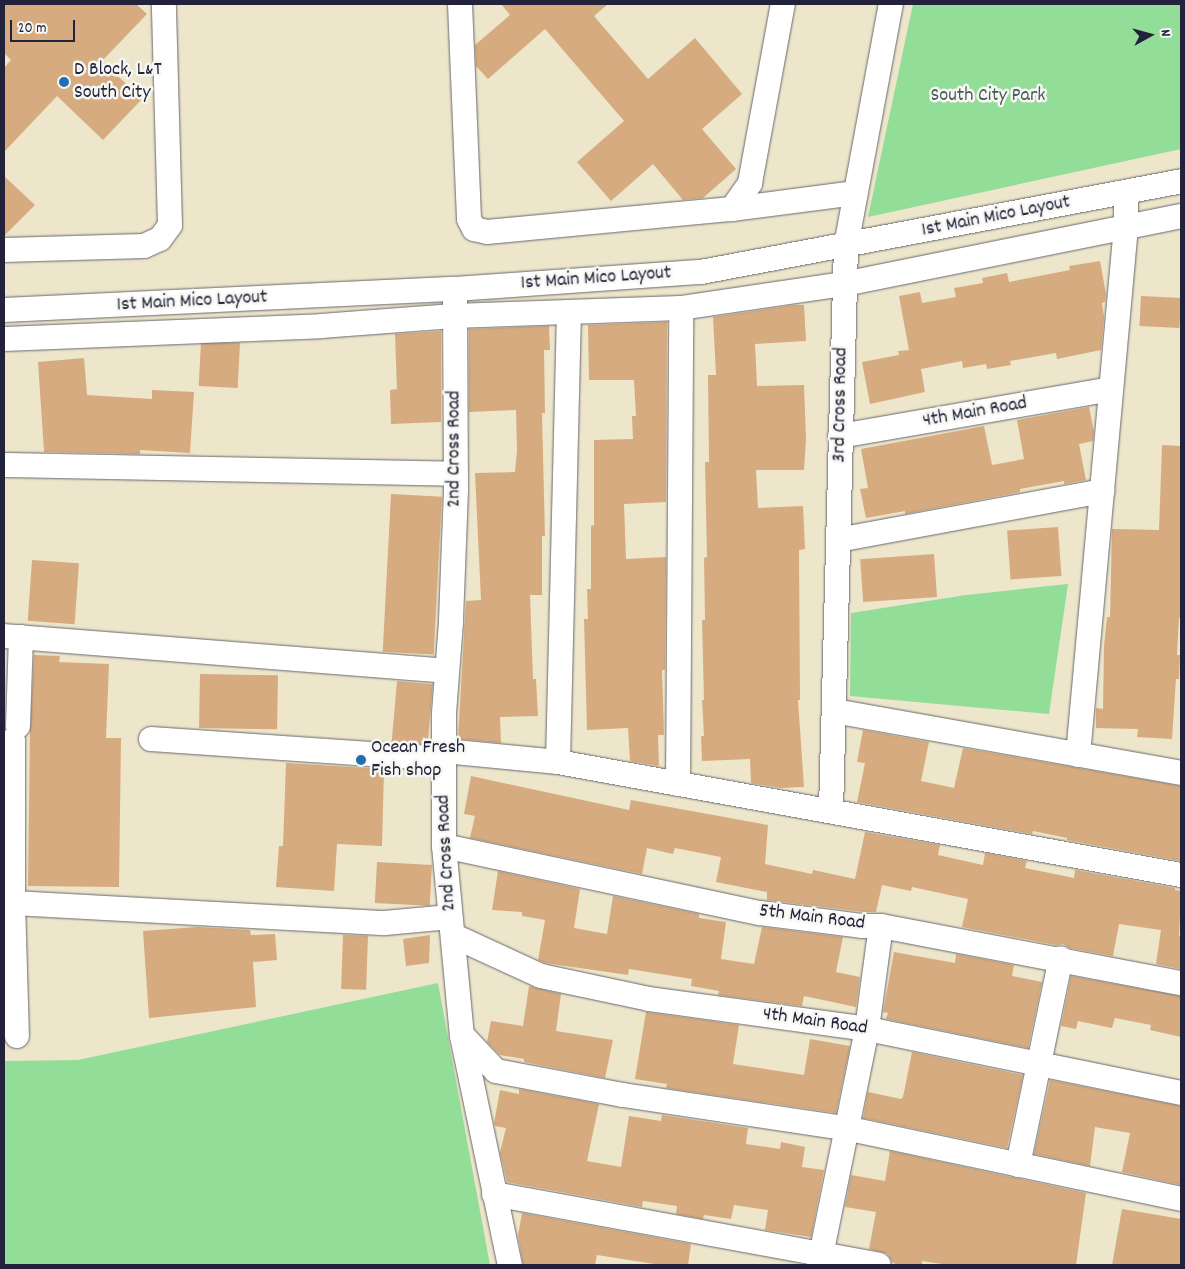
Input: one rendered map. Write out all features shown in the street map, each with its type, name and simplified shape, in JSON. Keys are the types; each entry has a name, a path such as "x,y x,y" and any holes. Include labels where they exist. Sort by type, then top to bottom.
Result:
{"street":[{"path":"4,250 144,246 160,239 170,225 164,4"},
{"path":"460,4 469,218 474,229 487,232 732,210 855,192"},
{"path":"732,210 750,183 783,4"},
{"name":"3rd Cross Road","path":"832,812 846,246 891,4"},
{"name":"1st Main Mico Layout","path":"4,310 455,289 701,272 1181,181"},
{"path":"1078,755 1126,227 1126,192"},
{"name":"1st Main Mico Layout","path":"4,339 321,326 454,316 681,308 844,284 1181,216"},
{"name":"2nd Cross Road","path":"455,289 456,474 443,755 444,846 462,1036 510,1265"},
{"path":"678,784 681,308"},
{"path":"558,762 569,313"},
{"name":"4th Main Road","path":"840,436 1111,389"},
{"path":"4,465 456,474"},
{"path":"838,540 1102,491"},
{"path":"17,1036 13,903 15,733 13,636 447,671"},
{"path":"834,711 1078,755 1181,769"},
{"path":"151,739 558,762 1181,875"},
{"name":"5th Main Road","path":"444,846 760,913 863,926 881,926 1061,958 1181,982"},
{"path":"13,903 158,913 330,918 452,926"},
{"name":"4th Main Road","path":"452,926 541,976 650,999 867,1029 1181,1093"},
{"path":"820,1260 845,1128 867,1029 881,926"},
{"path":"1018,1165 1061,958"},
{"path":"462,1036 496,1071 623,1094 845,1128 1181,1199"},
{"path":"494,1194 820,1260 879,1265"}],"green space":[{"name":"South City Park","path":"913,4 1181,4 1181,149 868,217"},
{"path":"1068,584 1049,714 850,696 851,613 966,595"},
{"path":"438,983 490,1265 4,1265 4,1061 78,1060"}],"building":[{"name":"D Block, L&T South City","path":"4,4 136,4 147,14 102,61 142,99 103,140 57,96 4,152 4,68 11,60 4,53"},
{"path":"501,4 608,4 594,16 648,79 695,38 742,94 702,129 736,169 703,198 683,200 653,164 611,201 577,162 624,121 545,29 488,79 476,66 475,45 510,15"},
{"path":"4,176 35,205 4,236"},
{"path":"1100,261 1106,294 1105,302 1102,303 1104,317 1101,350 1057,359 1056,353 1010,361 1011,365 987,369 986,364 963,368 962,361 921,369 925,392 870,404 862,362 899,355 898,351 909,350 899,296 920,292 922,303 956,297 954,288 983,283 982,278 1007,273 1009,282 1070,270 1069,266"},
{"path":"1141,296 1181,298 1179,328 1139,326"},
{"path":"804,305 806,341 755,344 757,386 804,385 806,438 804,470 756,470 758,508 803,506 805,549 799,550 800,700 798,700 804,787 781,788 751,783 750,759 702,761 701,736 704,736 702,700 704,700 702,620 705,620 704,558 707,557 705,462 709,462 708,375 716,375 713,317"},
{"path":"667,322 666,502 624,504 626,559 666,557 665,670 662,670 664,735 658,735 659,766 630,761 628,728 587,730 584,619 588,619 587,589 591,589 591,526 594,525 594,440 633,439 632,416 636,416 634,380 589,380 588,325"},
{"path":"549,326 550,350 544,350 545,413 542,413 545,536 542,536 542,595 530,595 533,679 536,679 538,716 500,717 501,743 458,739 466,601 481,600 475,473 515,472 517,451 516,410 469,412 469,329"},
{"path":"441,331 441,422 391,424 390,390 397,389 395,334"},
{"path":"201,341 240,343 238,388 199,386"},
{"path":"84,358 87,395 152,399 152,390 194,392 190,453 140,450 140,454 44,452 38,362"},
{"path":"1089,407 1094,432 1093,441 1079,444 1086,480 1064,484 1064,481 1020,489 1020,492 905,514 905,511 866,518 860,489 868,488 861,449 984,426 992,465 1024,459 1017,420"},
{"path":"1162,445 1181,446 1181,618 1179,618 1177,655 1180,655 1179,679 1176,679 1172,739 1137,737 1138,729 1096,728 1096,708 1103,709 1104,646 1107,617 1110,617 1112,529 1159,530"},
{"path":"391,494 442,497 434,654 383,652"},
{"path":"1058,527 1061,576 1011,579 1007,531"},
{"path":"934,554 937,597 863,602 860,559"},
{"path":"32,560 79,563 75,624 28,621"},
{"path":"34,655 60,656 59,662 109,664 106,738 121,738 119,887 28,886 30,731"},
{"path":"200,674 278,675 277,729 199,728"},
{"path":"397,681 433,684 428,745 392,742"},
{"path":"863,730 929,742 921,781 954,788 963,748 1181,786 1181,861 1067,840 1067,838 1033,831 1032,834 857,802 865,763 857,762"},
{"path":"286,763 384,769 382,846 337,844 334,891 276,887 279,846 283,846"},
{"path":"471,776 629,810 631,800 768,825 765,864 812,874 813,870 855,879 865,832 940,845 938,855 983,865 985,853 1027,861 1025,868 1074,878 1075,870 1175,888 1175,890 1181,891 1179,936 1181,937 1181,969 1156,964 1161,930 1119,924 1113,956 1070,948 1063,944 1056,945 962,927 968,899 912,887 911,891 882,885 876,912 864,912 767,900 767,892 716,882 721,857 675,848 673,854 647,848 642,874 470,838 475,816 464,814"},
{"path":"377,862 432,865 430,906 375,903"},
{"path":"498,871 580,889 574,928 607,934 613,896 699,914 699,918 726,922 721,959 754,964 762,927 843,937 836,972 860,977 856,1007 804,996 802,1006 718,995 719,991 691,986 692,979 629,969 628,975 545,963 538,960 545,920 522,916 522,912 492,910"},
{"path":"197,927 250,930 251,935 275,934 277,960 253,962 256,1007 149,1018 143,931"},
{"path":"343,935 368,936 366,990 341,989"},
{"path":"430,935 429,963 406,966 403,939"},
{"path":"894,952 955,963 956,954 1014,965 1012,976 1042,982 1028,1048 886,1019 888,1013 883,1012"},
{"path":"1071,976 1181,996 1181,1037 1150,1030 1151,1025 1115,1018 1112,1028 1078,1021 1076,1029 1061,1026"},
{"path":"529,986 561,994 556,1031 613,1040 605,1078 524,1062 524,1059 500,1055 487,1042 491,1021 523,1026"},
{"path":"646,1012 739,1025 733,1064 804,1075 810,1039 850,1046 836,1113 666,1088 667,1084 635,1079"},
{"path":"912,1052 1023,1075 1007,1148 863,1118 868,1092 901,1099 903,1097"},
{"path":"1050,1080 1181,1106 1181,1185 1122,1172 1130,1133 1095,1127 1090,1166 1034,1154"},
{"path":"519,1089 599,1104 587,1161 621,1167 629,1116 661,1121 662,1115 748,1128 746,1144 780,1149 781,1142 805,1147 802,1167 824,1170 811,1237 765,1230 768,1210 734,1205 731,1219 704,1215 703,1219 676,1214 677,1206 643,1201 642,1207 507,1182 500,1152 506,1128 495,1126 494,1123 500,1090 519,1094"},
{"path":"890,1151 1086,1193 1076,1265 949,1265 922,1261 922,1265 897,1265 892,1262 888,1254 869,1249 876,1212 845,1207 851,1175 885,1181"},
{"path":"1122,1209 1181,1219 1181,1265 1112,1265"},
{"path":"522,1213 691,1244 688,1265 661,1265 597,1255 595,1265 523,1265 518,1235"}],"place":[{"name":"D Block, L&T South City","path":"64,82"},
{"name":"Ocean Fresh Fish shop","path":"361,760"}]}
